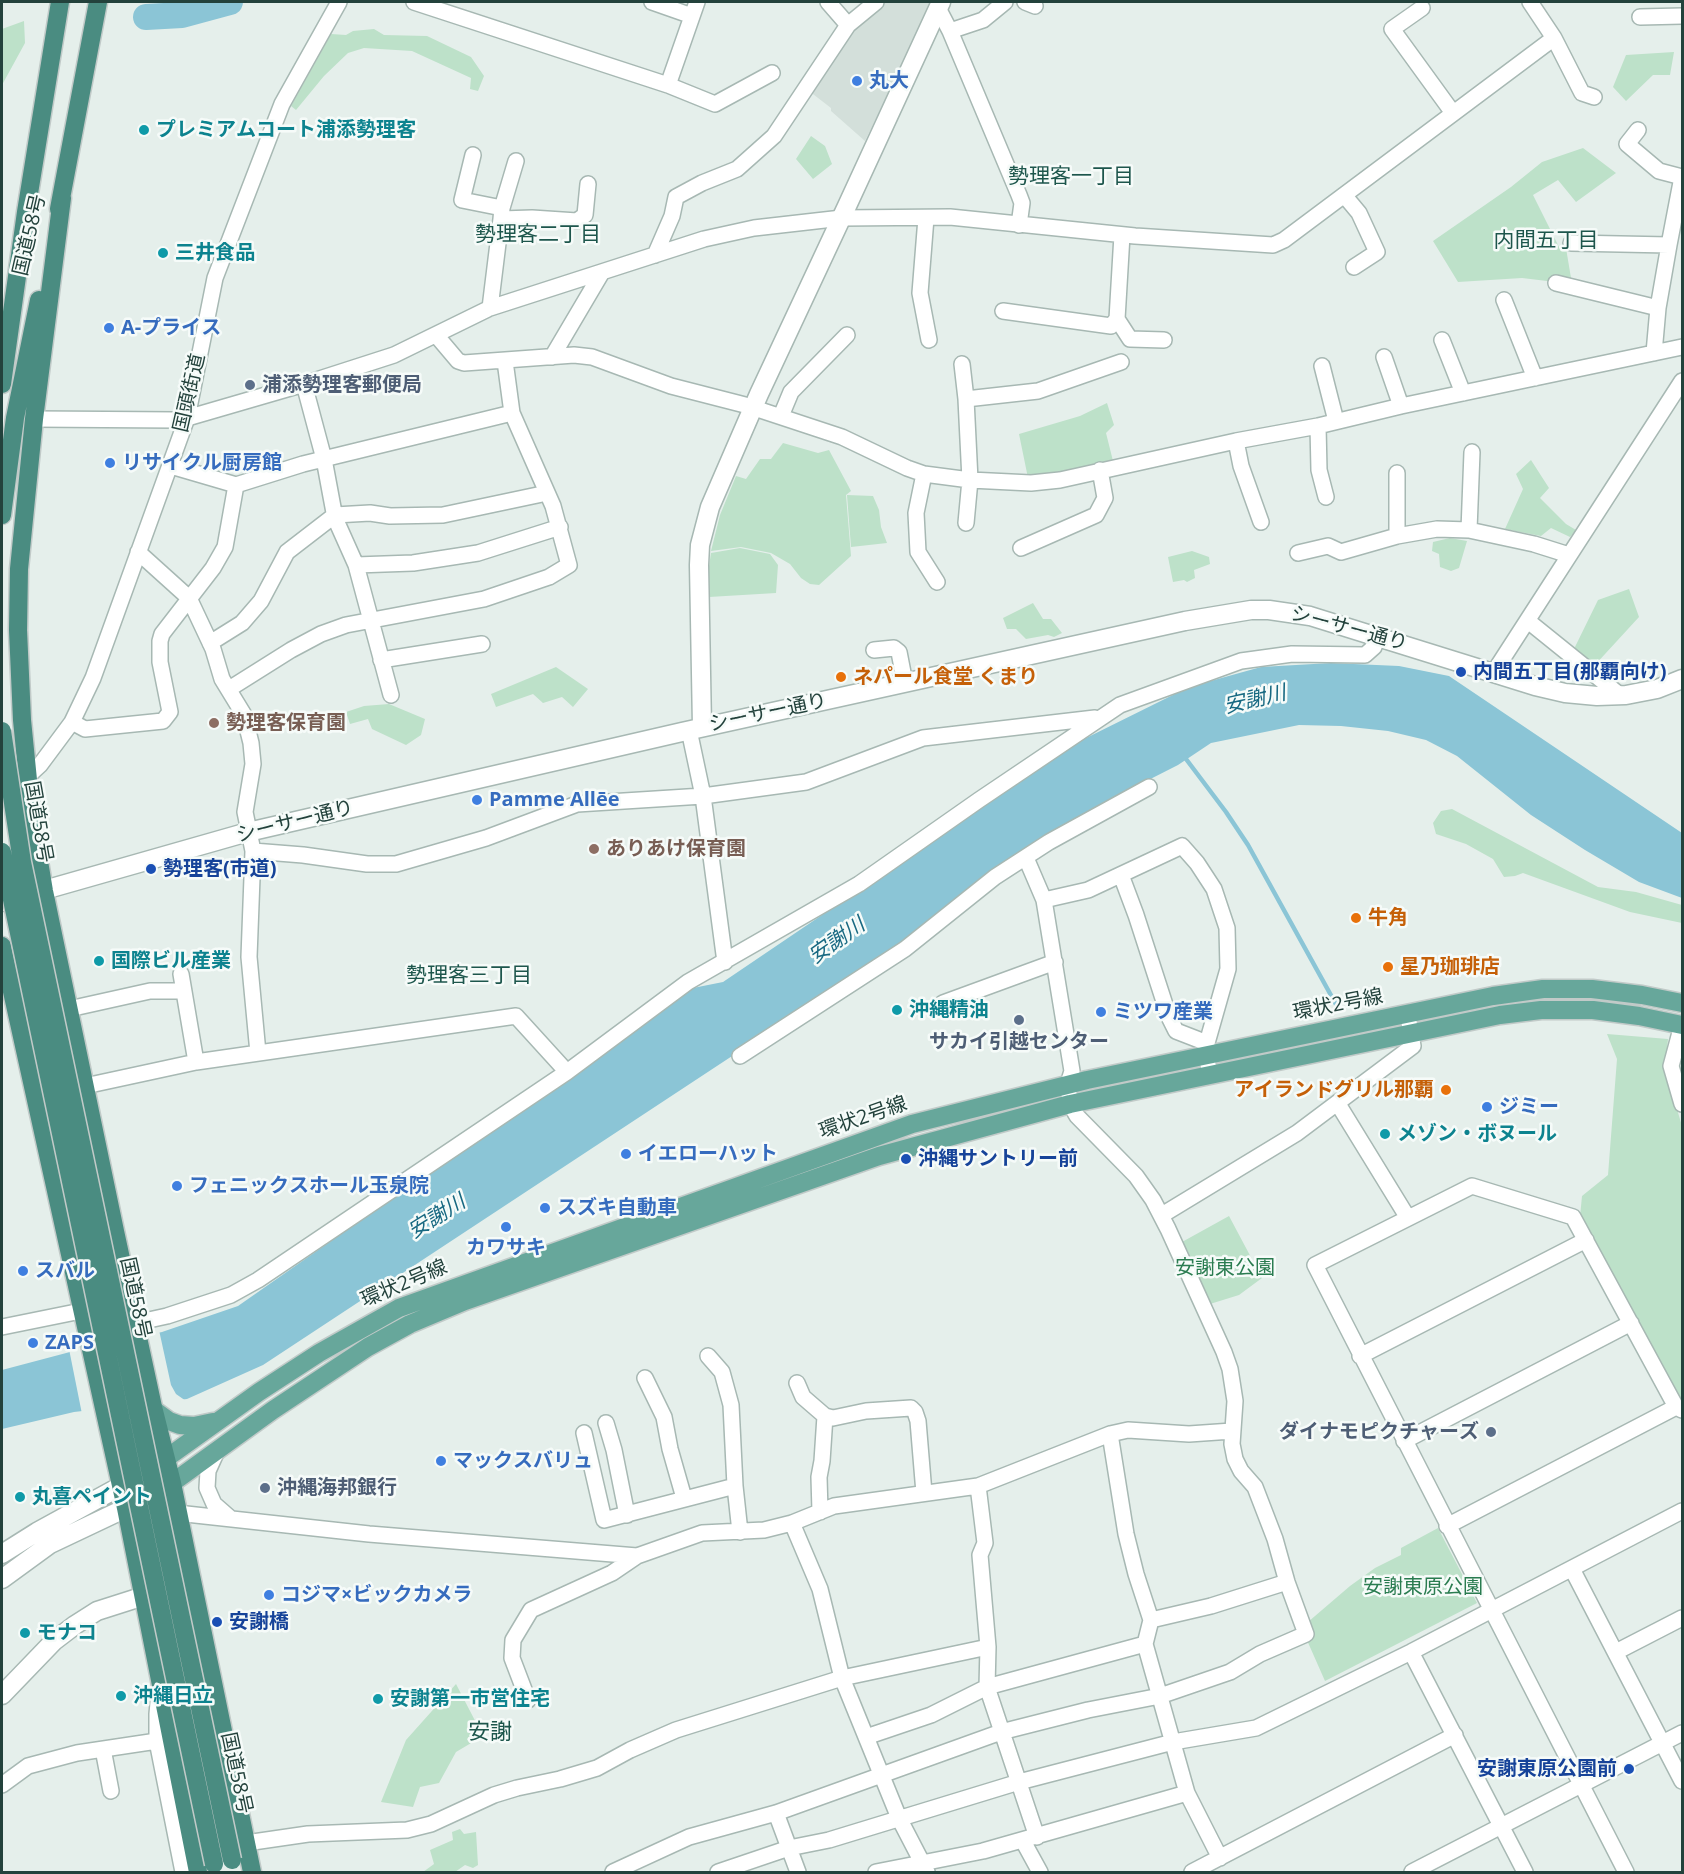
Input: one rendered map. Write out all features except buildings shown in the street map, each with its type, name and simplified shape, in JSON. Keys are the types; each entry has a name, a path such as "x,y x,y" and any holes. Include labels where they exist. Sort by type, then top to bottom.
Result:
{"highway":[{"name":"国道58号","path":"2,384 26,212 60,2"},
{"name":"国道58号","path":"2,515 8,418 62,198 98,2"},
{"path":"62,198 21,538 18,598 21,720 44,891 153,1408 178,1513 234,1865"},
{"path":"2,317 26,212"},
{"path":"8,418 34,419"},
{"name":"国道58号","path":"2,731 10,794 29,897 234,1865"},
{"name":"国道58号","path":"2,852 234,1865"},
{"path":"2,946 126,1508 161,1680 234,1865"}],"main road":[{"name":"環状2号線","path":"121,1486 166,1459 217,1421 345,1336 399,1308 912,1124 1206,1049 1408,1014 1494,996 1543,989 1592,989 1683,1003"},
{"name":"環状2号線","path":"126,1508 172,1483 273,1410 369,1347 410,1324 465,1300 879,1156 1070,1104 1500,1015 1541,1010 1593,1010 1682,1025"},
{"path":"153,1408 180,1425 194,1426 217,1421"}],"street":[{"name":"国頭街道","path":"27,777 40,765 72,722 93,678 187,418 215,278 282,104 339,2"},
{"path":"414,2 668,85 715,104 772,72"},
{"path":"652,2 694,9 668,85"},
{"path":"828,2 848,25"},
{"path":"655,255 672,216 676,197 702,183 737,169 774,136 848,25 876,2"},
{"path":"950,32 983,20 1005,2"},
{"path":"1530,2 1554,38 1582,93 1594,97"},
{"path":"939,5 1020,195 1022,203 1019,225"},
{"path":"724,962 696,729 700,545 710,507 753,408 939,5"},
{"path":"1422,8 1392,29 1453,113"},
{"path":"1640,17 1683,16"},
{"path":"34,419 176,420 187,418 394,355 490,308 730,232 842,218 950,217 1122,235 1273,245 1284,240 1554,38"},
{"path":"1638,130 1627,144 1659,171 1682,177 1658,309 1654,353"},
{"path":"473,155 462,200 501,214 577,221 585,215 588,184"},
{"path":"490,308 501,214 516,161"},
{"path":"1344,195 1359,213 1377,252 1354,267"},
{"path":"926,218 920,293 929,340"},
{"path":"1122,235 1117,319 1130,339 1164,340"},
{"path":"1571,243 1669,244"},
{"path":"552,357 601,274"},
{"path":"1556,283 1658,309"},
{"path":"1504,300 1535,378"},
{"path":"1003,311 1111,326 1117,319"},
{"path":"436,335 458,361 469,364 574,355 592,357 671,386 781,416 842,437 924,474 970,480 1031,483 1060,480 1683,347"},
{"path":"781,416 791,392 847,335"},
{"path":"1442,340 1463,393"},
{"path":"1384,357 1401,406"},
{"path":"229,689 321,634 346,625 484,599 549,577 569,565 560,527 512,413 505,361"},
{"path":"966,399 1038,391 1121,362"},
{"path":"962,364 970,480 966,523"},
{"path":"1322,366 1336,421"},
{"path":"1494,672 1683,381"},
{"path":"304,384 324,459 335,515 356,565 391,695"},
{"path":"171,466 236,485 324,459 512,413"},
{"path":"1318,426 1318,470 1326,497"},
{"path":"1236,441 1241,466 1261,522"},
{"path":"1469,530 1472,452"},
{"path":"1021,548 1096,515 1105,498 1100,470"},
{"path":"1397,473 1397,536"},
{"path":"924,474 916,513 918,552 937,582"},
{"path":"72,722 85,729 163,721 170,712 160,662 162,634 213,568 225,547 236,485"},
{"path":"210,643 242,623 261,602 287,552 335,515 370,513 390,516 443,515 547,493"},
{"path":"356,565 413,563 478,553 560,527"},
{"path":"1298,553 1328,546 1341,552 1397,536 1437,530 1469,530 1534,544 1569,555"},
{"path":"138,552 189,598 210,643 222,679 244,715 251,743 253,764 245,812 253,851 249,957 258,1053"},
{"name":"シーサー通り","path":"2,902 248,832 696,729 1185,621 1251,610 1269,610 1310,616 1565,693 1621,696 1657,689 1683,679"},
{"path":"1528,621 1621,696"},
{"path":"136,1328 231,1294 258,1280 567,1072 688,982 859,885 1120,705 1241,661 1292,654 1365,655 1374,647 1377,635"},
{"path":"381,660 482,644"},
{"path":"874,650 894,648 899,652 905,683"},
{"path":"253,851 367,864 396,864 486,838 577,804 703,796 806,782 923,738 1098,718"},
{"path":"740,1056 905,948 995,877 1049,842 1149,787"},
{"path":"1044,900 1088,890 1182,846 1197,863 1214,889 1227,928 1228,969 1206,1049 1210,1074"},
{"path":"613,1872 688,1837 776,1813 1001,1732 1088,1710 1160,1696 1230,1672 1260,1654 1306,1634 1287,1582 1275,1539 1255,1487 1241,1471 1235,1459 1232,1431 1235,1401 1230,1369 1162,1215 1136,1176 1077,1116 1070,1104 1068,1084 1072,1071 1044,900 1026,858"},
{"path":"1121,875 1176,1030 1206,1049"},
{"path":"943,1003 1055,962"},
{"path":"181,974 196,1062"},
{"path":"69,1009 150,991 184,991"},
{"path":"1162,1215 1297,1133 1413,1046 1408,1014"},
{"path":"86,1086 196,1062 516,1016 567,1072"},
{"path":"1682,1025 1671,1066 1683,1104"},
{"path":"1338,1104 1408,1218"},
{"path":"1447,1526 1679,1408 1573,1217 1472,1186 1314,1265 1447,1526 1626,1872"},
{"path":"1360,1356 1586,1240"},
{"path":"2,1327 81,1311"},
{"path":"1404,1441 1631,1323"},
{"path":"708,1356 722,1372 730,1405 740,1532"},
{"path":"645,1378 664,1417 670,1449 684,1498"},
{"path":"797,1383 803,1397 825,1416 833,1418 867,1411 911,1408 918,1421 924,1493"},
{"path":"820,1512 819,1477 825,1416"},
{"path":"606,1423 627,1515"},
{"path":"528,1700 512,1658 513,1640 531,1610 612,1573 637,1556 702,1533 765,1530 792,1523 834,1506 978,1486 1110,1434 1128,1430 1189,1434 1232,1431"},
{"path":"584,1433 604,1520 735,1486"},
{"path":"1110,1434 1126,1534 1151,1620 1145,1644 1187,1794 1220,1858"},
{"path":"217,1451 208,1471 207,1488 214,1504 230,1518"},
{"path":"2,1554 28,1537 121,1486"},
{"path":"978,1486 984,1543 980,1555 988,1647 987,1688 1019,1782 1030,1839 1040,1872"},
{"path":"2,1579 50,1544 126,1508 369,1534 637,1556"},
{"path":"718,1872 789,1848 829,1840 1019,1782 1173,1742 1256,1728 1411,1652 1683,1511"},
{"path":"792,1523 820,1589 842,1678 899,1818 924,1867"},
{"path":"1572,1569 1683,1782"},
{"path":"1151,1620 1211,1606 1287,1582"},
{"path":"2,1695 54,1641 75,1625 97,1611 144,1596"},
{"path":"1616,1652 1683,1618"},
{"path":"866,1737 931,1715 987,1688 1145,1644"},
{"path":"234,1865 308,1834 407,1830 431,1824 494,1795 597,1768 630,1750 676,1730 842,1678 988,1647"},
{"path":"1411,1652 1525,1872"},
{"path":"161,1680 157,1741 183,1872"},
{"path":"1412,1872 1683,1733"},
{"path":"1192,1872 1455,1736"},
{"path":"2,1785 28,1766 77,1753 157,1741"},
{"path":"103,1749 111,1791"},
{"path":"876,1872 924,1867 1187,1794"},
{"path":"776,1813 798,1872"}],"shaded area":[{"path":"882,2 933,2 865,141 831,111 831,108 809,91 851,27"}],"green space":[{"path":"24,21 25,43 2,85 2,29"},
{"path":"374,29 384,35 427,36 471,57 484,76 478,91 470,89 471,78 412,51 364,48 348,53 324,76 296,110 291,106 331,34 346,35 353,31"},
{"path":"1674,52 1670,75 1653,75 1626,101 1613,87 1626,55"},
{"path":"811,136 825,146 832,164 813,179 796,159"},
{"path":"1583,148 1616,173 1576,202 1558,180 1533,195 1559,247 1566,248 1572,284 1522,278 1458,282 1433,241 1511,187 1542,162"},
{"path":"1107,403 1114,425 1106,433 1113,461 1053,475 1028,478 1019,434 1080,416"},
{"path":"783,443 818,453 829,450 851,491 846,495 851,556 819,585 810,584 801,578 790,564 771,553 741,547 711,551 720,515 736,476 746,479 760,459 771,459"},
{"path":"1531,460 1549,488 1540,498 1566,524 1576,530 1570,537 1551,528 1541,536 1505,529 1523,489 1516,474"},
{"path":"847,495 873,496 887,543 851,547"},
{"path":"1450,538 1467,541 1459,568 1451,571 1440,567 1439,554 1432,551 1433,542"},
{"path":"740,548 770,554 778,565 776,593 709,597 708,573 711,553"},
{"path":"1192,551 1209,557 1210,564 1194,570 1195,578 1187,582 1184,580 1173,582 1168,557"},
{"path":"1629,589 1639,617 1594,666 1574,649 1598,600"},
{"path":"1033,603 1043,619 1051,619 1062,633 1054,637 1048,635 1026,639 1016,629 1007,629 1003,618"},
{"path":"556,667 588,689 573,707 562,697 543,703 533,694 496,707 491,694"},
{"path":"389,704 425,719 421,735 406,745 372,729 368,719 350,724 346,712 364,706"},
{"path":"1452,809 1598,887 1636,892 1682,905 1682,923 1630,912 1523,873 1504,877 1493,859 1466,844 1436,834 1433,823 1441,811"},
{"path":"1607,1034 1668,1039 1665,1069 1682,1126 1682,1402 1579,1227 1582,1196 1608,1175 1617,1059"},
{"name":"安謝東公園","path":"1229,1216 1262,1278 1239,1295 1210,1304 1182,1242"},
{"name":"安謝東原公園","path":"1438,1528 1477,1603 1325,1681 1306,1638 1308,1622 1350,1586 1375,1568 1401,1555 1401,1548"},
{"path":"456,1684 483,1736 456,1752 439,1783 420,1787 413,1807 381,1802 406,1740"},
{"path":"460,1829 464,1834 476,1832 478,1865 473,1868 465,1865 455,1872 423,1872 434,1864 430,1850 453,1840 452,1832"}],"water":[{"name":"安謝川","path":"1331,663 1399,666 1449,676 1682,833 1682,898 1639,882 1585,850 1531,815 1457,756 1426,740 1388,731 1341,726 1299,725 1211,743 1178,765 1111,799 1034,845 887,954 263,1365 187,1399 74,1412 2,1429 2,1370 162,1332 238,1306 693,988 723,982 1076,743 1189,687 1261,667"}],"pier":[{"path":"159,1330 171,1385 176,1394 186,1401 82,1414 69,1349"}],"waterway":[{"path":"146,17 182,15 230,2"},
{"path":"1183,755 1248,845 1338,1008"}],"place":[{"name":"丸大","path":"857,81"},
{"name":"プレミアムコート浦添勢理客","path":"144,130"},
{"name":"三井食品","path":"163,253"},
{"name":"A-プライス","path":"109,328"},
{"name":"浦添勢理客郵便局","path":"250,385"},
{"name":"リサイクル厨房館","path":"110,463"},
{"name":"内間五丁目(那覇向け)","path":"1461,672"},
{"name":"ネパール食堂 くまり","path":"841,677"},
{"name":"勢理客保育園","path":"214,723"},
{"name":"Pamme Allēe","path":"477,800"},
{"name":"ありあけ保育園","path":"594,849"},
{"name":"勢理客(市道)","path":"151,869"},
{"name":"牛角","path":"1356,918"},
{"name":"国際ビル産業","path":"99,961"},
{"name":"星乃珈琲店","path":"1388,967"},
{"name":"沖縄精油","path":"897,1010"},
{"name":"ミツワ産業","path":"1101,1012"},
{"name":"サカイ引越センター","path":"1019,1020"},
{"name":"アイランドグリル那覇","path":"1446,1090"},
{"name":"ジミー","path":"1487,1107"},
{"name":"メゾン・ボヌール","path":"1385,1134"},
{"name":"イエローハット","path":"626,1154"},
{"name":"沖縄サントリー前","path":"906,1159"},
{"name":"フェニックスホール玉泉院","path":"177,1186"},
{"name":"スズキ自動車","path":"545,1208"},
{"name":"カワサキ","path":"506,1227"},
{"name":"スバル","path":"23,1271"},
{"name":"ZAPS","path":"33,1343"},
{"name":"ダイナモピクチャーズ","path":"1491,1432"},
{"name":"マックスバリュ","path":"441,1461"},
{"name":"沖縄海邦銀行","path":"265,1488"},
{"name":"丸喜ペイント","path":"20,1497"},
{"name":"コジマ×ビックカメラ","path":"269,1595"},
{"name":"安謝橋","path":"217,1622"},
{"name":"モナコ","path":"25,1633"},
{"name":"沖縄日立","path":"121,1696"},
{"name":"安謝第一市営住宅","path":"378,1699"},
{"name":"安謝東原公園前","path":"1629,1769"}],"district":[{"name":"勢理客一丁目","path":"1071,177"},
{"name":"勢理客二丁目","path":"538,235"},
{"name":"内間五丁目","path":"1546,241"},
{"name":"勢理客三丁目","path":"469,976"},
{"name":"安謝","path":"490,1733"}]}
